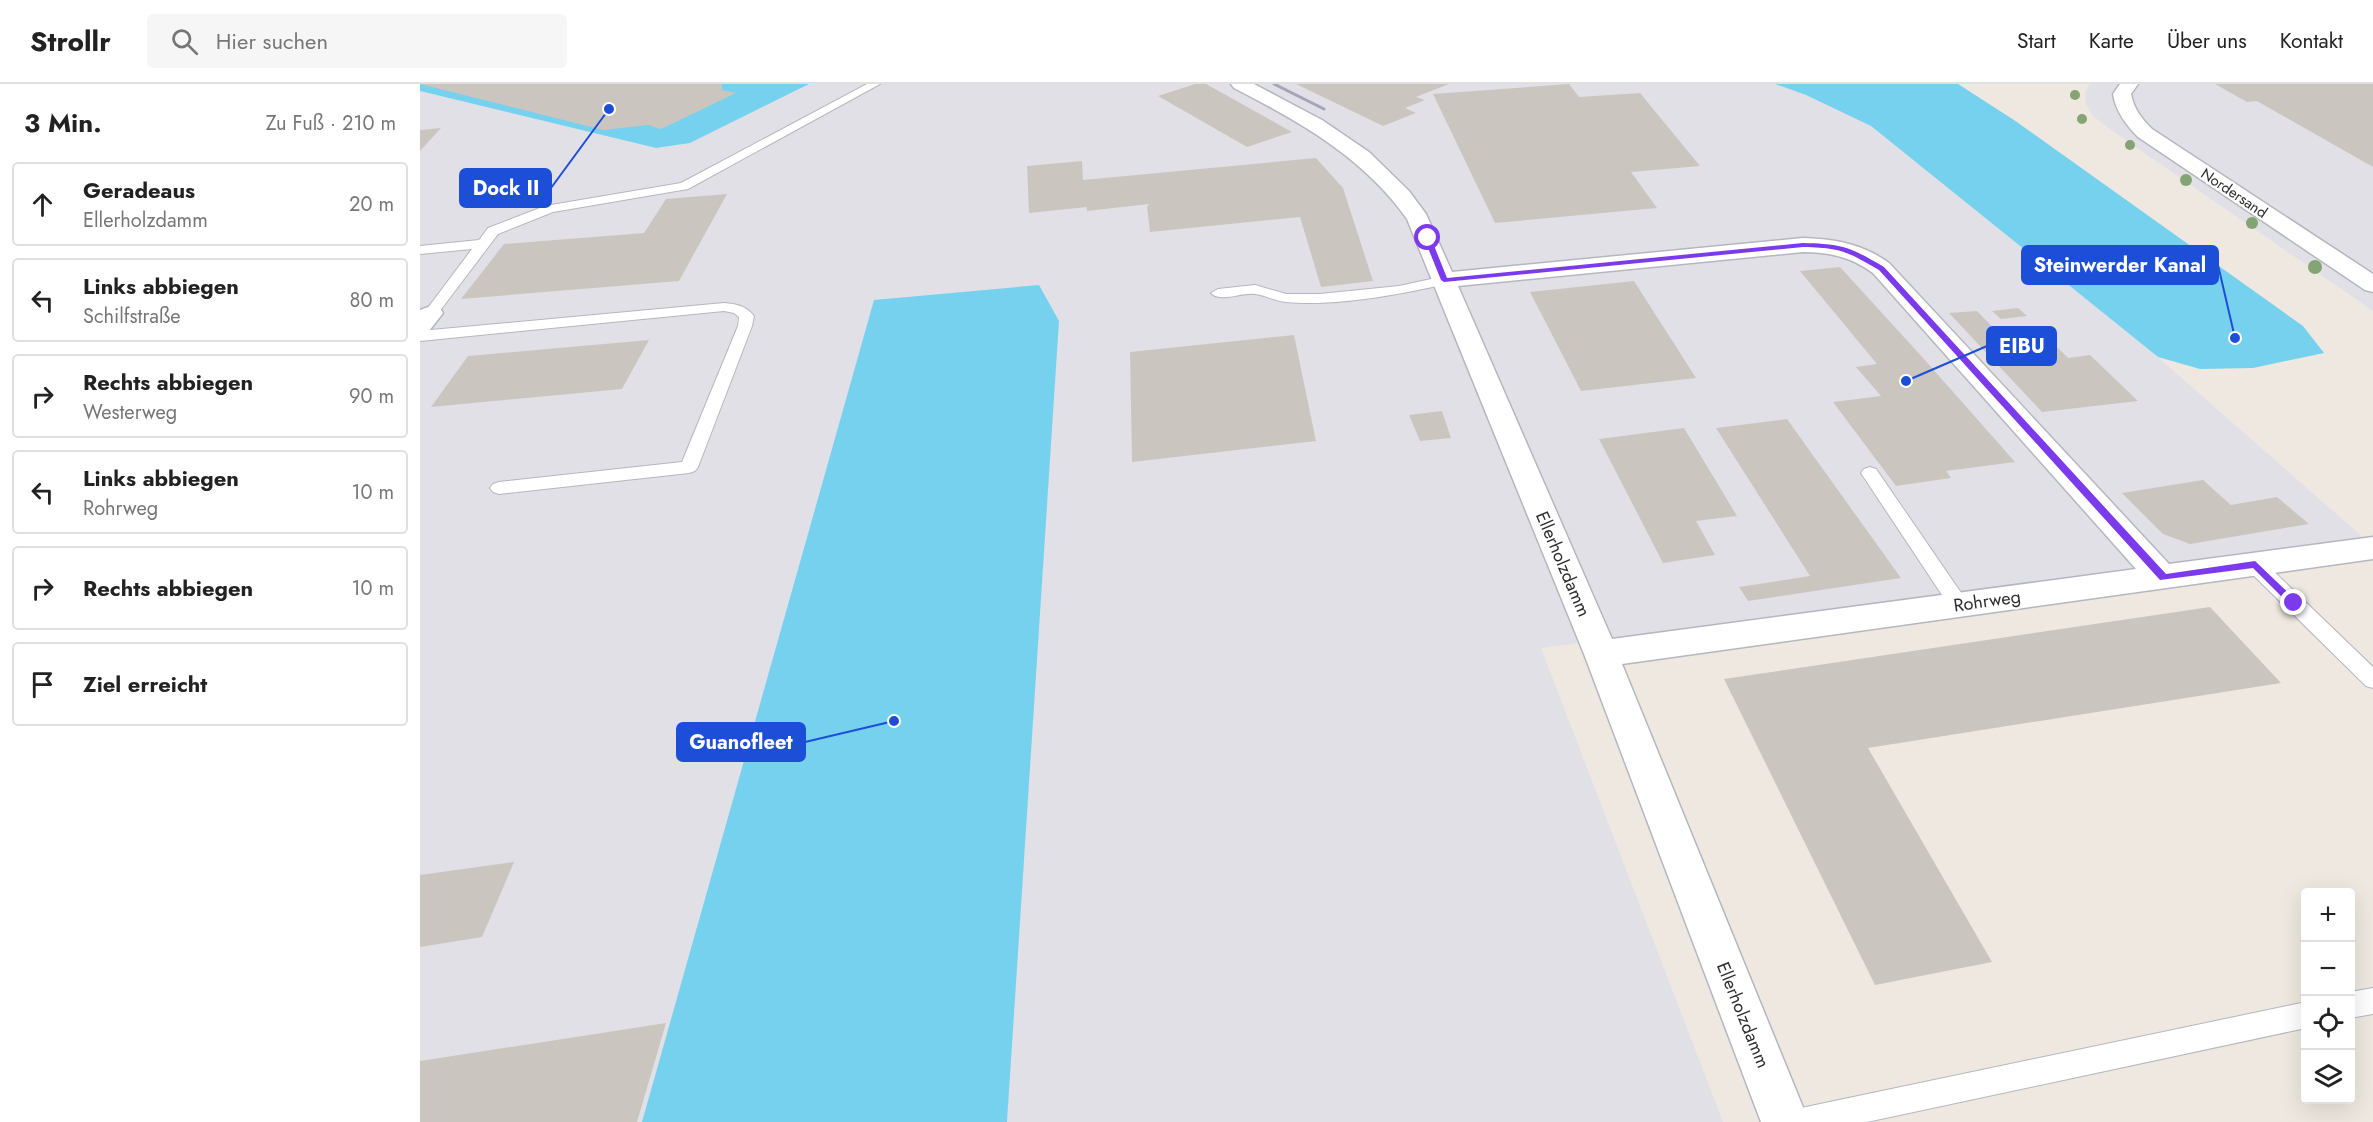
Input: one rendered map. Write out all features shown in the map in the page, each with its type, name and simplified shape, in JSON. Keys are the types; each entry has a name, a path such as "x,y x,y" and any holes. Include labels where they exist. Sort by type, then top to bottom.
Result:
{"street":[{"name":"Ellerholzdamm","path":"1240,84 1334,134 1383,174 1418,219 1600,654 1785,1122"},
{"name":"Nordersand","path":"2129,84 2122,94 2123,104 2127,113 2145,132 2373,285"},
{"path":"1444,280 1803,245 1832,245 1848,249 1881,268 2163,578"},
{"name":"Rohrweg","path":"1600,654 2373,548"}],"lane":[{"path":"425,320 493,231 550,209 684,186 875,84"},
{"path":"420,250 483,244"},
{"path":"1218,293 1255,289 1285,297 1320,298 1399,290 1444,280"},
{"path":"420,336 724,307 738,309 747,316 688,467 499,488"},
{"path":"1870,473 1959,605"},
{"path":"2255,565 2373,680"},
{"path":"2355,1004 2373,1001"},
{"path":"1801,1122 2301,1016"}],"shaded area":[{"path":"809,84 1775,84 1806,95 1871,126 2158,357 2367,541 1541,648 1723,1122 420,1122 420,91 656,148 690,143"},
{"path":"2090,84 2373,84 2373,311 2093,116 2086,104 2085,93"}],"water":[{"path":"420,84 809,84 690,143 656,148 420,91"},
{"path":"1775,84 1958,84 2014,120 2303,326 2324,353 2253,368 2200,369 2158,357 1871,126 1806,95"},
{"path":"1039,285 1059,321 1007,1122 642,1122 874,300"}],"building":[{"path":"420,84 722,84 722,90 736,93 661,129 648,125 603,130"},
{"path":"1195,84 1206,84 1292,132 1247,147 1158,96"},
{"path":"1296,84 1449,84 1416,97 1425,100 1405,108 1416,113 1383,126"},
{"path":"1569,84 1579,97 1640,93 1700,166 1631,172 1657,208 1495,223 1433,94"},
{"path":"2215,84 2373,84 2373,167 2257,101 2247,102"},
{"path":"441,128 420,151 420,130"},
{"path":"1316,158 1343,188 1373,281 1321,287 1300,217 1150,232 1147,207 1149,204 1087,211 1087,207 1029,213 1027,166 1082,161 1083,180"},
{"path":"727,194 679,281 461,299 504,244 644,233 666,199"},
{"path":"1840,267 2015,462 1946,471 1951,478 1896,486 1833,402 1881,396 1856,367 1877,364 1800,271"},
{"path":"1634,281 1696,378 1581,391 1530,292"},
{"path":"2018,308 2027,316 2001,319 1992,311"},
{"path":"1977,311 2009,344 2050,340 2068,358 2090,355 2138,401 2042,412 1949,313"},
{"path":"1294,335 1316,441 1132,462 1130,352"},
{"path":"649,340 622,389 431,407 468,356"},
{"path":"1442,411 1451,438 1420,441 1409,415"},
{"path":"1787,419 1901,578 1748,601 1739,587 1810,576 1716,428"},
{"path":"1684,428 1737,516 1696,521 1715,555 1663,563 1599,439"},
{"path":"2203,480 2231,505 2277,497 2309,524 2190,544 2163,534 2122,493"},
{"path":"2210,607 2281,683 1868,748 1992,962 1875,985 1724,679"},
{"path":"514,862 482,937 420,947 420,875"},
{"path":"666,1023 637,1122 420,1122 420,1061"}],"railway":[{"path":"1274,84 1324,109"}],"place":[{"name":"Dock II","path":"609,109"},
{"name":"Steinwerder Kanal","path":"2235,338"},
{"name":"EIBU","path":"1906,381"},
{"name":"Guanofleet","path":"894,721"}],"route":[{"path":"1428,238 1444,280 1803,245 1832,245 1856,252 1881,268 2163,578 2255,565 2294,603"}]}
